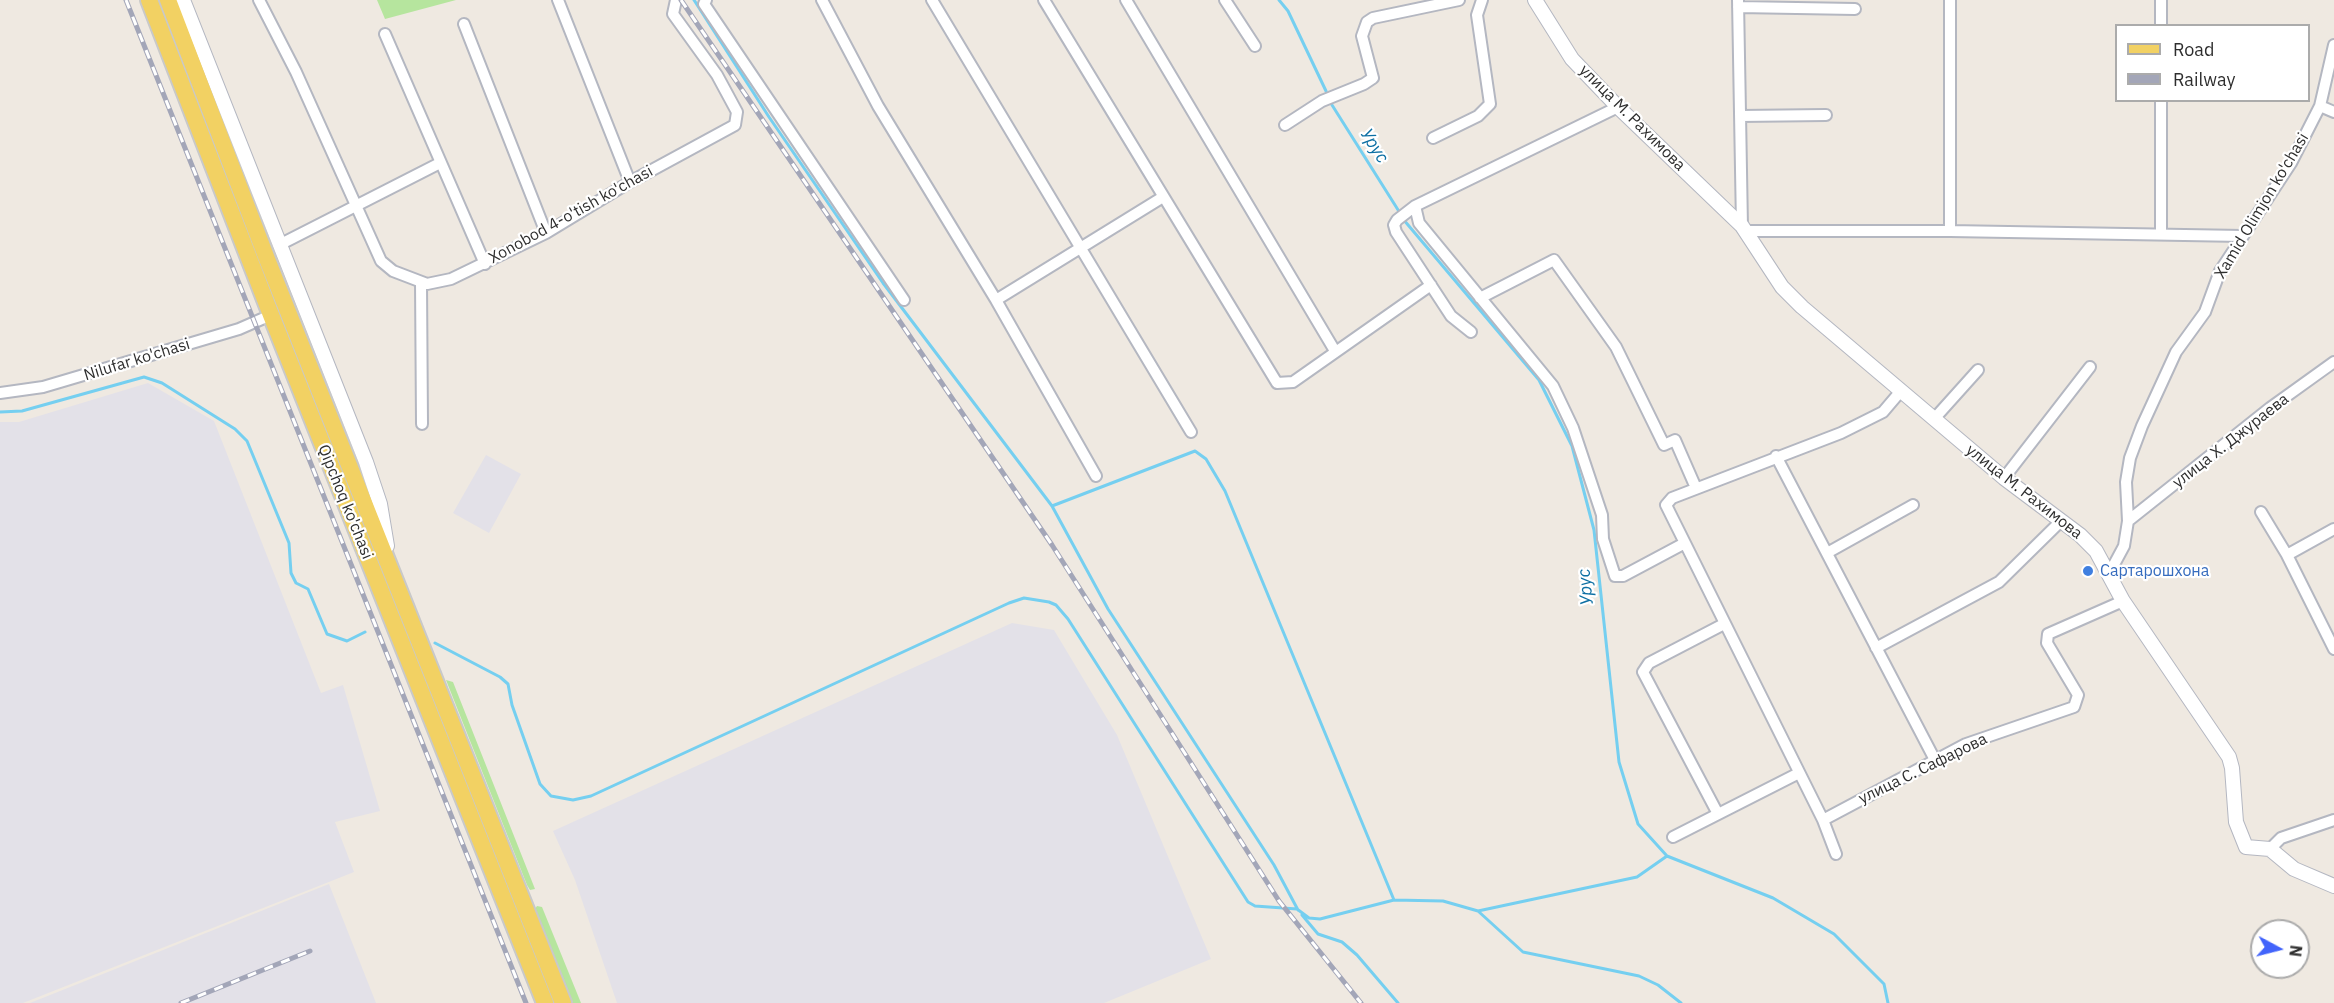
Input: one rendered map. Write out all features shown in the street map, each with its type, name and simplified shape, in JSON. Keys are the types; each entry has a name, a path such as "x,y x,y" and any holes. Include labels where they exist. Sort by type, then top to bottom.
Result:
{"main road":[{"name":"Qipchoq ko'chasi","path":"149,0 394,580 425,680 545,1003"},
{"name":"Qipchoq ko'chasi","path":"168,0 259,262 271,315 563,1003"}],"street":[{"path":"183,0 366,462 380,504 394,580"},
{"name":"Xonobod 4-o'tish ko'chasi","path":"259,0 296,72 381,261 393,271 427,284 451,279 546,233 630,182 735,125 737,112 717,75 673,14 676,0"},
{"path":"558,0 630,182"},
{"path":"706,0 704,4 904,300"},
{"path":"822,0 878,106 996,300 1096,476"},
{"path":"932,0 1083,247 1191,432"},
{"path":"1044,0 1277,383 1293,382 1431,285"},
{"path":"1126,0 1335,351"},
{"path":"1225,0 1255,45"},
{"path":"1285,125 1322,101 1373,78 1362,36 1367,22 1373,18 1459,0"},
{"path":"1433,138 1478,116 1490,104 1477,15 1482,0"},
{"name":"улица М. Рахимова","path":"1535,0 1572,59 1618,107 1744,228 1794,300 2004,478 2088,543 2110,572 2123,600 2229,758 2232,768 2236,822 2246,847 2270,849 2294,869 2334,886"},
{"path":"1950,0 1950,231"},
{"path":"2161,0 2161,24"},
{"path":"1854,9 1738,3 1744,228 2242,236"},
{"path":"464,24 546,233"},
{"path":"385,34 485,264"},
{"name":"Xamid Olimjon ko'chasi","path":"2110,572 2124,546 2128,521 2126,482 2130,458 2142,426 2176,352 2205,312 2220,271 2291,163 2320,106 2334,45"},
{"path":"2161,102 2161,234"},
{"path":"2320,106 2334,112"},
{"path":"1471,332 1451,316 1396,232 1394,225 1401,216 1415,206 1618,107"},
{"path":"1740,116 1826,115"},
{"path":"280,244 440,163"},
{"path":"996,300 1163,197"},
{"path":"1415,206 1419,223 1534,360 1558,397 1573,428 1602,516 1603,539 1615,576 1623,576 1683,544"},
{"path":"1480,298 1554,260 1616,347 1664,445 1675,440 1696,488"},
{"path":"421,282 422,424"},
{"name":"Nilufar ko'chasi","path":"0,393 43,387 238,329 271,315"},
{"name":"улица Х. Джураева","path":"2128,521 2270,408 2334,362"},
{"path":"2004,478 2090,367"},
{"path":"1934,419 1978,370"},
{"path":"1836,854 1822,820 1683,544 1666,505 1672,498 1696,488 1841,433 1883,412 1900,392"},
{"path":"1776,456 1935,760"},
{"path":"1827,553 1913,505"},
{"path":"2261,512 2287,555 2334,649"},
{"path":"1876,648 1999,582 2061,521"},
{"path":"2287,555 2334,529"},
{"name":"улица С. Сафарова","path":"1822,820 1966,744 2074,707 2078,695 2047,643 2048,634 2123,600"},
{"path":"1718,814 1643,672 1649,663 1724,624"},
{"path":"1673,837 1798,773"},
{"path":"2270,849 2281,838 2334,820"}],"shaded area":[{"path":"148,383 214,421 321,693 343,685 380,811 335,822 354,872 23,1003 0,1003 0,422 19,422"},
{"path":"486,455 521,474 489,533 453,513"},
{"path":"1012,623 1054,630 1117,735 1211,959 1104,1003 617,1003 575,880 553,831"},
{"path":"329,884 376,1003 30,1003"}],"green space":[{"path":"377,0 456,0 385,19"},
{"path":"446,680 453,682 535,889 530,890 527,885"},
{"path":"537,906 542,907 581,1003 573,1003 535,909"}],"waterway":[{"path":"694,0 769,117 883,283 1052,506 1108,609 1274,865 1298,910"},
{"name":"Урус","path":"1279,0 1288,11 1326,91"},
{"name":"Урус","path":"1332,105 1400,213"},
{"name":"Урус","path":"1403,219 1539,380 1572,446 1594,530 1619,762 1638,824 1667,856 1773,898 1834,934 1884,984 1888,1003"},
{"path":"0,412 22,411 144,377 162,383 235,429 247,441 289,543 291,573 296,583 308,589 327,634 347,641 365,632"},
{"path":"1052,506 1195,451 1206,459 1225,491 1394,900"},
{"path":"435,643 500,677 508,684 512,705 540,784 551,796 573,800 591,796 1009,603 1024,598 1049,602 1056,605 1068,619 1248,902 1255,906 1297,909 1309,918 1320,919 1394,900 1443,901 1478,911 1523,952 1639,976 1658,985 1681,1003"},
{"path":"1478,911 1637,877 1667,856"},
{"path":"1302,915 1318,934 1342,942 1357,955 1398,1003"}],"railway":[{"path":"126,0 526,1003"},
{"path":"681,0 1052,545 1279,901 1361,1003"},
{"path":"181,1003 310,951"}],"place":[{"name":"Сартарошхона","path":"2088,571"}]}
